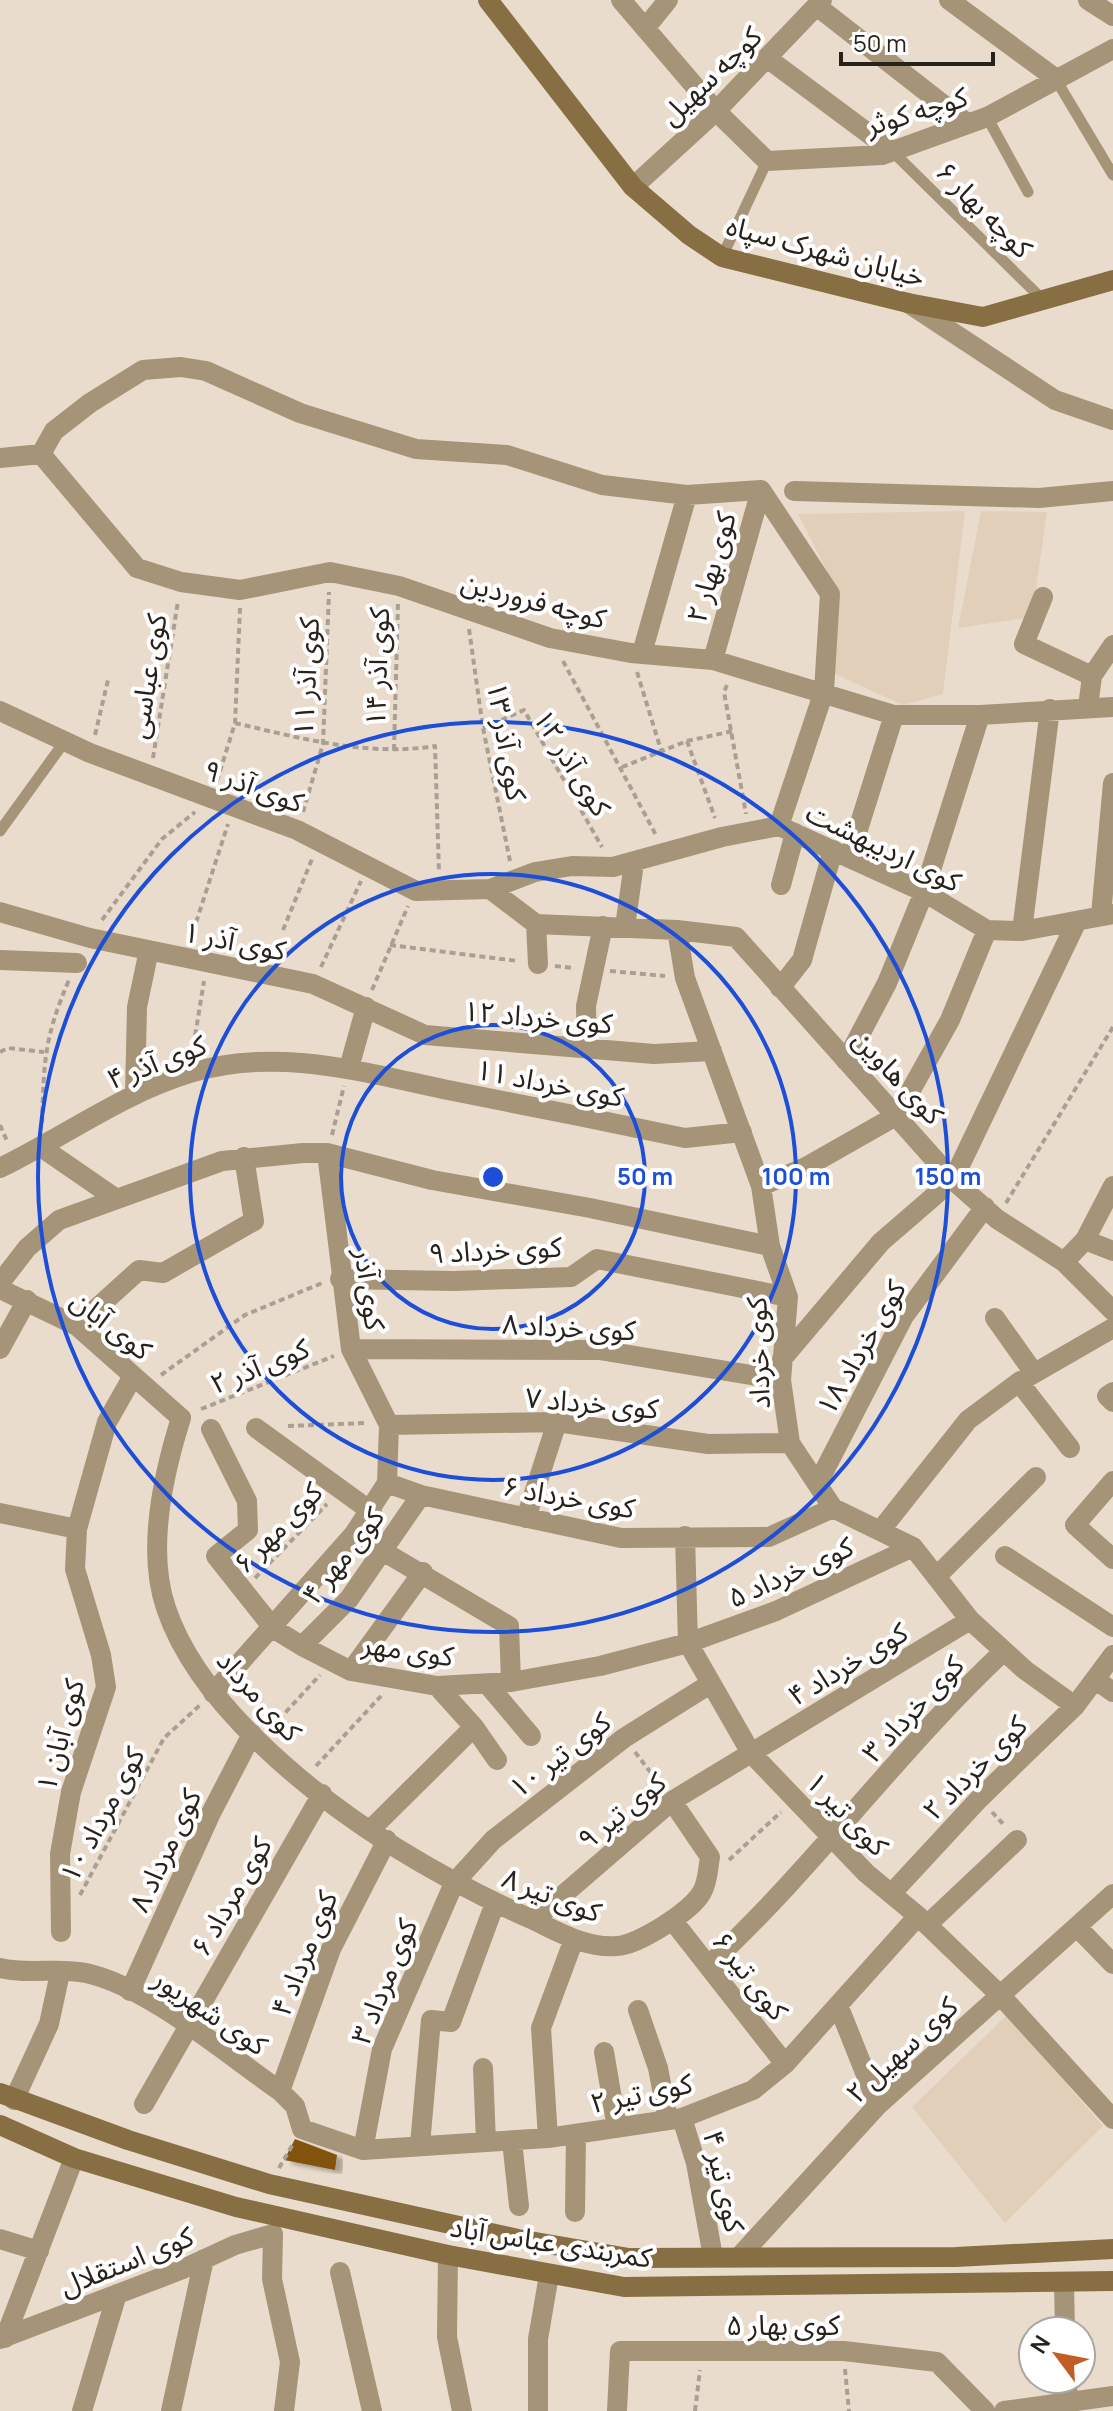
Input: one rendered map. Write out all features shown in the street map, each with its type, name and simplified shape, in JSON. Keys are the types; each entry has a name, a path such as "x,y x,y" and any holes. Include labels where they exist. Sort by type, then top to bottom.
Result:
{"main road":[{"name":"خیابان شهرک سپاه","path":"488,0 633,187 689,235 722,257 908,303 983,317 1113,280"},
{"name":"کمربندی عباس آباد","path":"7,2097 269,2184 518,2239 615,2256 956,2257 1113,2249"},
{"name":"کمربندی عباس آباد","path":"0,2125 74,2158 236,2207 448,2255 624,2287 1113,2281"},
{"path":"1063,2252 1064,2283"}],"street":[{"path":"621,0 647,26 716,111 767,161"},
{"path":"647,26 668,0"},
{"path":"949,0 1055,78"},
{"path":"1088,0 1113,16"},
{"name":"کوچه سهیل","path":"633,187 716,111 820,4"},
{"path":"820,4 977,120"},
{"name":"کوچه کوثر","path":"767,161 882,155 977,120 1055,78 1110,56"},
{"path":"767,58 892,151"},
{"path":"908,303 1055,400 1113,420"},
{"path":"0,458 41,454 54,431 90,403 143,370 181,367 206,371 300,413 416,449 507,455 602,485 687,495 761,490 830,594 824,691 787,830 781,885"},
{"name":"کوچه فروردین","path":"41,454 137,568 181,582 240,590 330,572 399,586 550,638 637,653 713,660 824,691 894,715 980,715 1113,707"},
{"name":"کوی بهار ۲","path":"713,660 761,490"},
{"path":"794,491 1039,498 1113,491"},
{"path":"637,653 687,495"},
{"path":"1043,597 1024,644 1092,676"},
{"path":"1088,707 1092,676 1113,645"},
{"path":"1022,931 1050,709"},
{"name":"کوی آذر ۹","path":"0,711 90,753 297,830 369,870 416,891 490,889"},
{"path":"780,988 802,960 894,715"},
{"path":"846,1061 887,983 924,892 980,715"},
{"path":"1107,914 1113,783"},
{"name":"کوی اردیبهشت","path":"490,889 514,877 572,866 624,865 722,837 787,830 924,892 987,930 1022,931 1107,914"},
{"path":"624,865 625,927"},
{"path":"490,889 536,924 538,964"},
{"name":"کوی آذر ۱","path":"0,912 90,938 313,984 366,1007"},
{"path":"782,1359 881,1242 946,1185 1077,921"},
{"name":"کوی هاوین","path":"536,924 677,930 736,937 846,1061 946,1185 1064,1262 1113,1311"},
{"path":"587,1049 586,1006 603,926"},
{"name":"کوی خرداد","path":"677,930 685,978 761,1186 770,1246 788,1297 781,1380 790,1443 819,1481 833,1508"},
{"path":"761,1186 806,1167 892,1118 950,1020 987,930"},
{"path":"135,1094 137,1007 149,950"},
{"path":"0,960 77,963"},
{"path":"349,1068 366,1007"},
{"name":"کوی خرداد ۱۲","path":"366,1007 425,1035 654,1054 712,1051"},
{"name":"کوی آذر ۴","path":"0,1168 135,1094 189,1073 233,1062 271,1059 349,1068"},
{"name":"کوی خرداد ۱۱","path":"349,1068 685,1138 742,1132"},
{"path":"41,1147 115,1198"},
{"path":"0,1286 27,1248 59,1220 222,1161 244,1157 327,1153 432,1180 590,1208 770,1246"},
{"name":"کوی آذر","path":"327,1153 340,1279 351,1349 389,1425"},
{"path":"77,1326 139,1270 163,1273 254,1221 244,1157"},
{"path":"1064,1262 1085,1240 1113,1186"},
{"name":"کوی خرداد ۱۸","path":"819,1481 904,1316 991,1213"},
{"path":"1085,1240 1113,1251"},
{"name":"کوی خرداد ۹","path":"340,1279 454,1281 571,1277 597,1259 788,1297"},
{"name":"کوی آبان","path":"0,1286 77,1326 181,1418"},
{"path":"0,1349 27,1300"},
{"path":"995,1318 1026,1378 1070,1448"},
{"path":"880,1531 968,1420 1026,1378 1113,1328"},
{"name":"کوی خرداد ۸","path":"351,1349 599,1350 781,1380"},
{"name":"کوی آبان ۱","path":"61,1932 60,1854 71,1792 106,1687 101,1655 75,1569 77,1529 107,1422 140,1381"},
{"path":"1113,1392 1107,1396 1113,1402"},
{"name":"کوی مرداد","path":"181,1418 162,1480 158,1574 166,1608 185,1649 213,1693 256,1738 303,1780 378,1835 454,1883"},
{"path":"526,1518 557,1422"},
{"name":"کوی خرداد ۷","path":"389,1425 557,1422 708,1444 790,1443"},
{"path":"213,1693 274,1629 372,1512 387,1483 389,1425"},
{"path":"256,1428 372,1512"},
{"name":"کوی مهر","path":"211,1429 247,1501 248,1530 216,1556 274,1629 342,1667 437,1686 488,1685 600,1666 688,1643"},
{"path":"936,1577 1036,1477"},
{"path":"1113,1481 1075,1525 1113,1559"},
{"name":"کوی خرداد ۶","path":"387,1483 421,1495 621,1538 769,1537 833,1508"},
{"name":"کوی مهر ۴","path":"302,1646 349,1599 385,1552 421,1495"},
{"path":"833,1508 913,1547 970,1620 1004,1651 1075,1706"},
{"path":"0,1513 77,1529"},
{"path":"354,1534 423,1572 509,1626 511,1682"},
{"path":"685,1536 688,1643"},
{"name":"کوی خرداد ۵","path":"688,1643 776,1611 913,1547"},
{"path":"1005,1556 1113,1627"},
{"path":"342,1667 423,1572"},
{"name":"کوی خرداد ۴","path":"751,1753 970,1620"},
{"name":"کوی تیر ۱","path":"688,1643 751,1753 831,1839 1001,1996 1113,2119"},
{"name":"کوی خرداد ۳","path":"709,1965 748,1929 831,1839 948,1703 1004,1651"},
{"name":"کوی خرداد ۲","path":"891,1894 979,1799 1075,1706 1113,1655"},
{"path":"1096,1680 1113,1692"},
{"name":"کوی تیر ۱۰","path":"454,1883 493,1840 624,1738 710,1684"},
{"path":"488,1685 531,1736"},
{"path":"437,1686 474,1727 497,1760"},
{"name":"کوی مرداد ۴","path":"280,2091 331,1949 378,1835 474,1727"},
{"name":"کوی مرداد ۸","path":"130,1991 210,1815 256,1738"},
{"name":"کوی تیر ۹","path":"534,1920 672,1801 751,1753"},
{"name":"کوی مرداد ۶","path":"144,2104 322,1794"},
{"path":"672,1801 710,1857 707,1876"},
{"name":"کوی تیر ۲","path":"302,2129 363,2150 548,2138 675,2119 753,2090 785,2064 838,2005 922,1921 1017,1840"},
{"name":"کوی تیر ۸","path":"454,1883 574,1939 618,1947 673,1921 702,1893 707,1876"},
{"name":"کوی مرداد ۳","path":"363,2150 382,2049 454,1883"},
{"name":"کوی سهیل ۲","path":"739,2257 878,2105 1113,1894"},
{"path":"420,2145 431,2020 451,2022 495,1903"},
{"name":"کوی تیر ۶","path":"673,1921 785,2064"},
{"path":"1077,1927 1113,1964"},
{"path":"548,2138 541,2028 574,1939"},
{"name":"کوی شهریور","path":"0,1968 21,1973 85,1973 130,1991 280,2091 295,2106 302,2129"},
{"path":"7,2097 49,2024 60,1973"},
{"path":"838,2005 878,2105"},
{"name":"کوی تیر ۴","path":"638,2010 675,2119 696,2163 713,2257"},
{"path":"604,2052 617,2128"},
{"path":"483,2068 486,2142"},
{"path":"575,2212 576,2134"},
{"path":"512,2141 519,2206"},
{"path":"2,2337 74,2158"},
{"name":"کوی استقلال","path":"2,2337 235,2245 273,2234 272,2279 290,2362 284,2411"},
{"path":"0,2239 39,2251"},
{"path":"448,2255 447,2337 462,2411"},
{"path":"171,2411 204,2259"},
{"path":"340,2272 372,2411"},
{"path":"538,2411 538,2339 549,2275"},
{"path":"1064,2283 1065,2315"},
{"path":"82,2411 117,2294"},
{"name":"کوی بهار ۵","path":"617,2411 620,2351 844,2351 937,2362 985,2411"},
{"path":"1004,2411 1068,2406 1113,2396"}],"lane":[{"path":"1055,78 1113,175"},
{"path":"977,120 1028,192"},
{"name":"کوچه بهار ۶","path":"892,151 1043,300"},
{"path":"722,257 767,161"},
{"path":"0,831 65,741"}],"path":[{"name":"کوی آذر ۱۱","path":"297,830 323,744 330,572"},
{"name":"کوی عباسی","path":"150,776 181,582"},
{"name":"کوی آذر ۱۴","path":"394,750 399,586"},
{"path":"211,800 235,723 240,590"},
{"name":"کوی آذر ۱۳","path":"466,611 483,728 514,877"},
{"path":"550,638 666,854"},
{"path":"637,653 661,750"},
{"path":"735,665 724,692 748,832"},
{"path":"90,753 108,680"},
{"name":"کوی آذر ۱۲","path":"483,728 524,710 624,865"},
{"path":"235,723 323,744 394,750 435,746 440,892"},
{"path":"622,767 687,741 733,731"},
{"path":"687,741 722,837"},
{"path":"185,959 235,805"},
{"path":"283,930 319,842"},
{"path":"313,984 356,889 369,870"},
{"path":"366,1007 390,945 416,891"},
{"path":"189,1073 207,963"},
{"path":"991,1213 1113,1027"},
{"path":"0,1052 8,1048 44,1052"},
{"path":"327,1153 349,1068"},
{"path":"140,1381 245,1315 290,1294 340,1279"},
{"name":"کوی آذر ۲","path":"181,1418 351,1349"},
{"name":"کوی مهر ۶","path":"242,1591 341,1490"},
{"path":"256,1738 342,1667"},
{"path":"303,1780 397,1680"},
{"name":"کوی مرداد ۱۰","path":"61,1932 164,1738 213,1693"},
{"path":"624,1738 672,1801"},
{"path":"707,1876 743,1851 793,1798"},
{"path":"979,1799 1017,1840"},
{"path":"269,2184 302,2129"},
{"path":"844,2351 849,2411"},
{"path":"695,2411 703,2352"}],"shaded area":[{"path":"965,511 943,694 903,705 828,671 836,589 798,514"},
{"path":"981,511 1047,512 1032,617 958,628"},
{"path":"1007,2015 1103,2126 1005,2223 912,2107"}],"building":[{"path":"295,2139 337,2155 335,2170 284,2160"}]}
